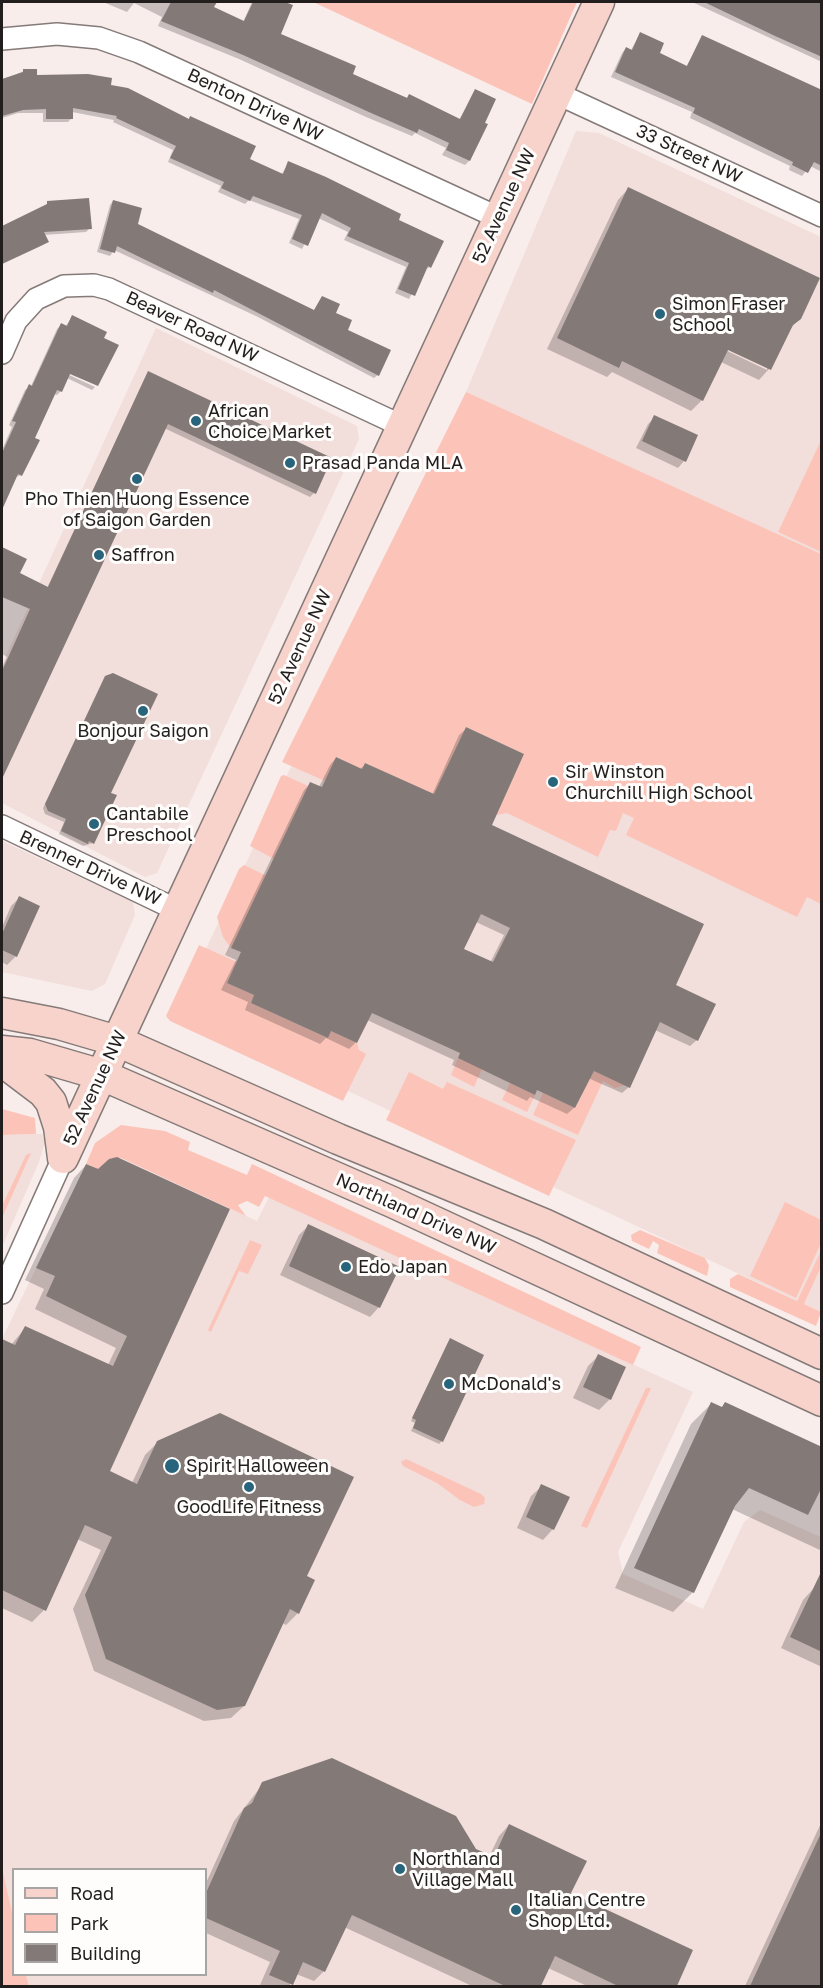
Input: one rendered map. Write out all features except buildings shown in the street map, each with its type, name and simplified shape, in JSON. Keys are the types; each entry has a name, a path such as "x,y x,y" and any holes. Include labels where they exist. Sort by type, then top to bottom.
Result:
{"street":[{"name":"52 Avenue NW","path":"2,1293 177,910 599,2"},
{"name":"Benton Drive NW","path":"2,39 67,35 99,38 139,52 499,218"},
{"name":"33 Street NW","path":"556,93 822,216"},
{"name":"Beaver Road NW","path":"2,353 16,321 36,299 64,286 94,285 118,293 402,426"},
{"name":"Brenner Drive NW","path":"2,826 177,910"},
{"name":"Northland Drive NW","path":"2,1013 59,1024 117,1041 338,1139 544,1224 822,1354"},
{"name":"Northland Drive NW","path":"2,1051 40,1056 102,1075 392,1202 822,1401"},
{"path":"2,1061 43,1092 51,1102 63,1158"}],"shaded area":[{"name":"Sir Winston Churchill High School","path":"576,131 599,133 821,237 821,440 778,532 822,552 822,1251 797,1301 177,1011 466,392"},
{"path":"156,328 357,426 359,439 157,873 145,877 2,803 2,664"},
{"path":"2,841 133,902 135,915 105,984 92,991 2,972"},
{"path":"42,1134 45,1142 39,1162 2,1247 2,1135"},
{"path":"117,1157 257,1221 269,1197 693,1392 618,1552 623,1574 703,1609 744,1522 760,1510 821,1537 821,1986 29,1986 26,1976 207,1976 207,1868 12,1868 12,1912 2,1867 2,1339 86,1164 98,1170 105,1161"},
{"path":"821,1267 821,1312 804,1304"}],"green space":[{"path":"313,2 577,2 532,104"},
{"path":"466,392 821,554 821,904 807,897 797,917 626,835 634,818 623,813 616,831 610,830 598,857 507,813 496,815 524,754 466,727 438,786 444,799 365,763 362,769 336,757 325,781 282,762"},
{"path":"821,440 822,552 778,532"},
{"path":"284,775 308,786 274,859 250,846 281,776"},
{"path":"244,865 267,876 231,948 223,937 217,917 239,869"},
{"path":"199,945 237,962 227,983 254,995 251,1003 328,1038 331,1031 357,1043 359,1050 366,1054 343,1101 170,1021 166,1016"},
{"path":"458,1058 482,1069 474,1087 451,1075"},
{"path":"594,1071 625,1085 615,1088 603,1081 578,1135 533,1115 543,1093 575,1108"},
{"path":"409,1072 443,1089 447,1082 576,1140 549,1196 386,1120"},
{"path":"510,1083 535,1095 527,1112 502,1100"},
{"path":"2,1109 35,1118 36,1134 2,1135"},
{"path":"121,1125 165,1131 190,1142 188,1150 247,1175 252,1164 641,1347 633,1365 265,1196 259,1207 247,1201 238,1205 246,1216 121,1158 109,1159 98,1170 86,1164 95,1143"},
{"path":"31,1153 2,1218 2,1206 26,1155"},
{"path":"785,1202 821,1220 821,1243 796,1298 750,1276"},
{"path":"640,1230 705,1258 709,1266 707,1276 657,1253 659,1245 653,1241 649,1249 632,1241 631,1235"},
{"path":"250,1240 262,1245 248,1274 239,1271 211,1332 208,1330"},
{"path":"821,1251 821,1267 804,1304 821,1312 816,1326 730,1287 730,1279 738,1274 797,1301"},
{"path":"646,1388 651,1388 587,1528 581,1526"},
{"path":"406,1459 481,1494 485,1498 484,1504 474,1507 460,1500 437,1483 403,1466 401,1462"},
{"path":"2,1867 12,1912 12,1976 26,1976 29,1986 2,1986"}],"place":[{"name":"Simon Fraser School","path":"660,314"},
{"name":"African Choice Market","path":"196,421"},
{"name":"Prasad Panda MLA","path":"290,463"},
{"name":"Pho Thien Huong Essence of Saigon Garden","path":"137,479"},
{"name":"Saffron","path":"99,555"},
{"name":"Bonjour Saigon","path":"143,711"},
{"name":"Sir Winston Churchill High School","path":"553,782"},
{"name":"Cantabile Preschool","path":"94,824"},
{"name":"Edo Japan","path":"346,1267"},
{"name":"McDonald's","path":"449,1384"},
{"name":"Spirit Halloween","path":"172,1466"},
{"name":"GoodLife Fitness","path":"249,1487"},
{"name":"Northland Village Mall","path":"400,1869"},
{"name":"Italian Centre Shop Ltd.","path":"516,1910"}]}
